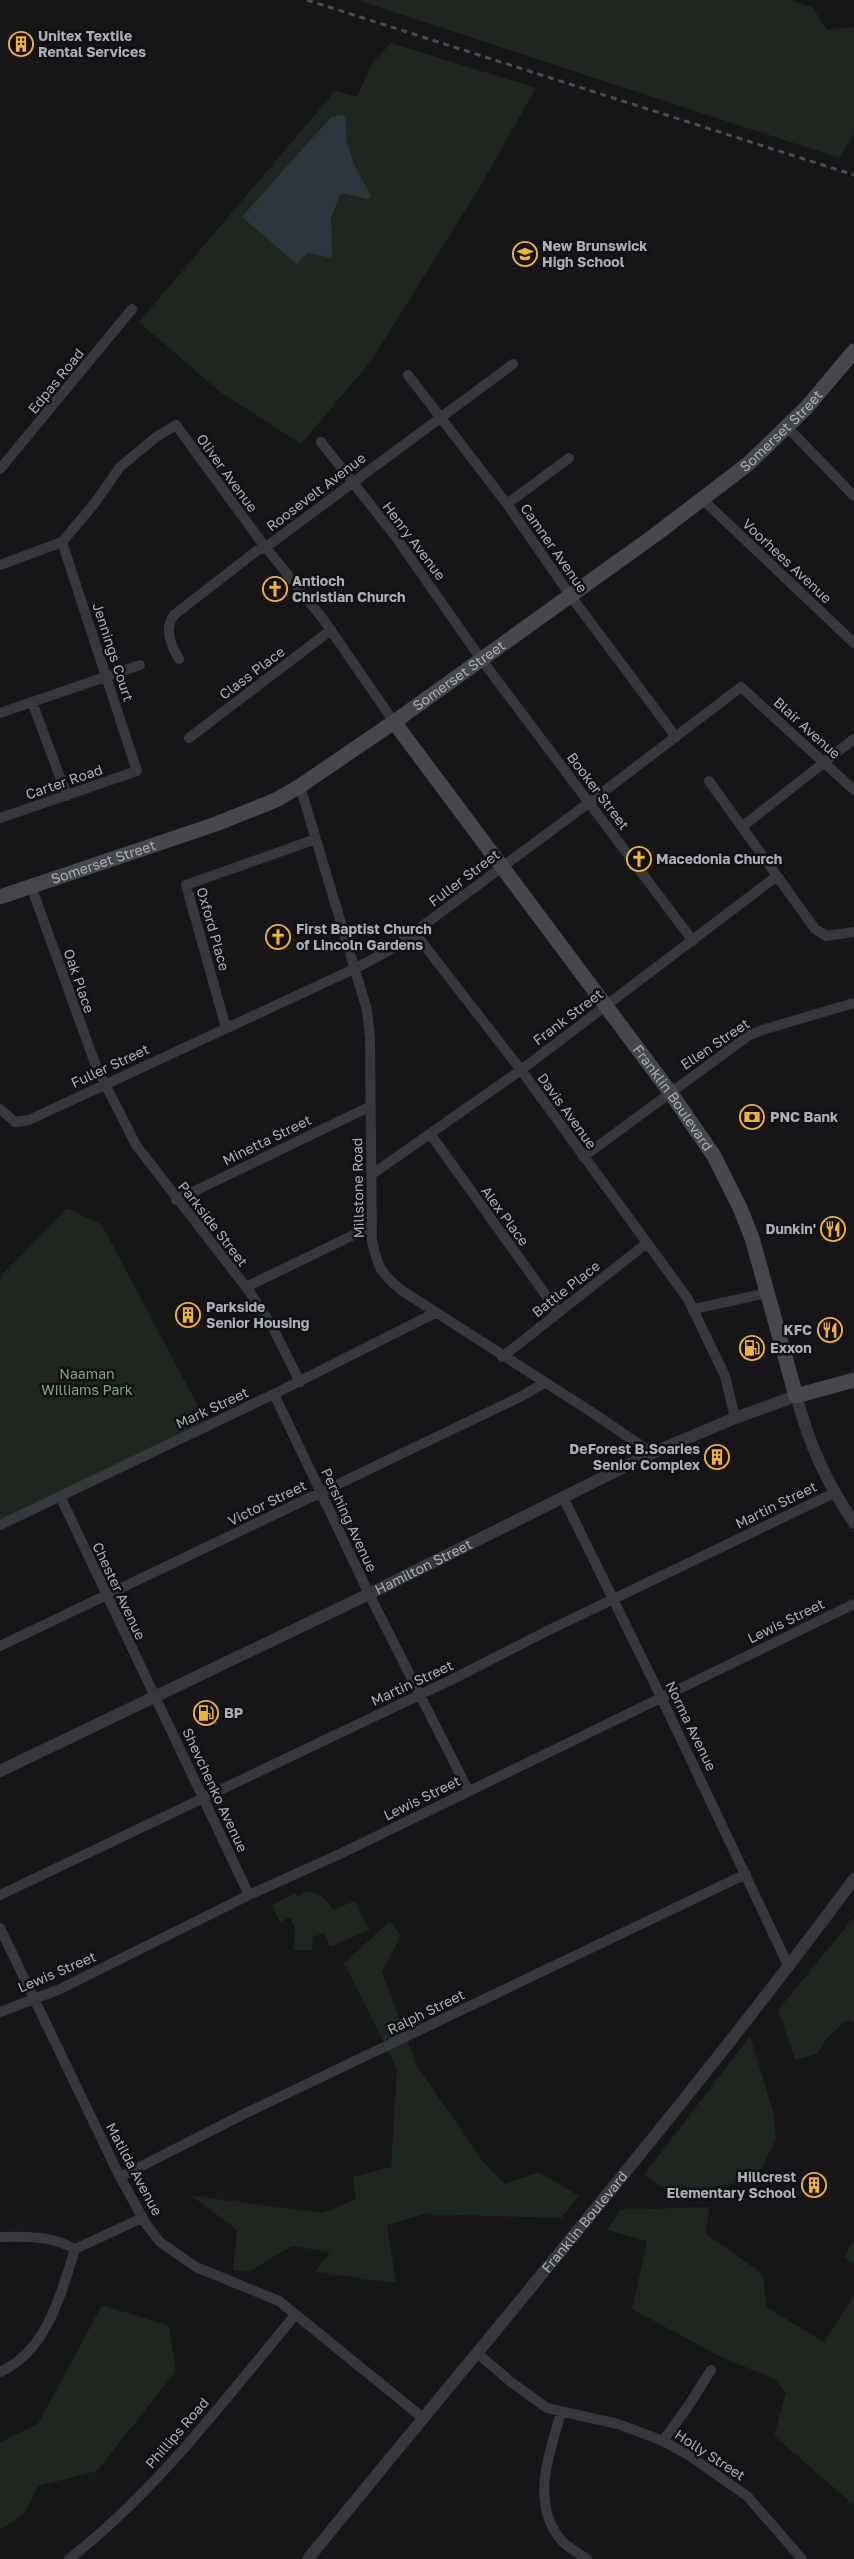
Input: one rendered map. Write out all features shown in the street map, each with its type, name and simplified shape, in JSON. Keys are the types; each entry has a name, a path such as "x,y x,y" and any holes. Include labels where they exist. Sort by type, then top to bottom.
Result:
{"main road":[{"name":"Somerset Street","path":"0,897 216,824 276,800 300,786 394,722 748,464 789,425 854,351"},
{"name":"Franklin Boulevard","path":"394,722 670,1092 714,1156 740,1208 752,1238 796,1396"},
{"name":"Hamilton Street","path":"796,1396 854,1380"}],"street":[{"name":"Edpas Road","path":"0,469 132,309"},
{"name":"Roosevelt Avenue","path":"179,659 170,639 169,626 174,615 258,550 266,547 514,364"},
{"name":"Camner Avenue","path":"408,376 507,504 570,595 676,737"},
{"name":"Oliver Avenue","path":"0,565 62,542 94,504 120,468 156,437 176,425 266,547 331,630 394,722"},
{"path":"789,425 790,430 854,496"},
{"name":"Henry Avenue","path":"322,442 395,536 481,659"},
{"path":"507,504 570,458"},
{"name":"Voorhees Avenue","path":"701,498 854,643"},
{"name":"Jennings Court","path":"62,542 137,771"},
{"name":"Class Place","path":"190,738 331,630"},
{"name":"Booker Street","path":"481,659 590,802 692,941"},
{"path":"0,713 140,665"},
{"name":"Fuller Street","path":"0,1109 14,1122 29,1120 356,968 390,950 741,687"},
{"name":"Blair Avenue","path":"741,687 854,790"},
{"path":"32,702 67,796"},
{"path":"743,826 854,739"},
{"name":"Carter Road","path":"0,818 137,771"},
{"path":"709,781 821,935 840,935 854,932"},
{"name":"Millstone Road","path":"300,786 367,1010 370,1038 372,1241 377,1266 401,1290 652,1453"},
{"name":"Oxford Place","path":"226,1028 186,885 316,839"},
{"name":"Frank Street","path":"371,1175 431,1135 521,1070 777,876"},
{"name":"Oak Place","path":"32,886 76,1014 105,1084"},
{"name":"Davis Avenue","path":"414,932 521,1070 694,1309 715,1358 725,1376 735,1418"},
{"name":"Ellen Street","path":"583,1157 748,1036 762,1030 854,1003"},
{"name":"Parkside Street","path":"105,1084 136,1145 176,1200 246,1287 273,1328 300,1382"},
{"name":"Minetta Street","path":"176,1200 371,1106"},
{"name":"Alex Place","path":"431,1135 558,1312"},
{"path":"246,1287 372,1226"},
{"name":"Battle Place","path":"502,1357 647,1243"},
{"path":"694,1309 767,1293"},
{"name":"Mark Street","path":"0,1526 300,1382 435,1313"},
{"name":"Victor Street","path":"0,1646 322,1492 544,1383"},
{"name":"Pershing Avenue","path":"274,1394 418,1695 468,1790"},
{"name":"Hamilton Street","path":"0,1771 369,1594 652,1453 735,1418 796,1396"},
{"name":"Franklin Boulevard","path":"796,1396 811,1447 834,1493 854,1523"},
{"name":"Martin Street","path":"0,1894 418,1695 834,1493"},
{"name":"Chester Avenue","path":"60,1496 105,1596 155,1696"},
{"name":"Norma Avenue","path":"564,1498 789,1967"},
{"name":"Lewis Street","path":"0,2012 60,1989 249,1895 340,1854 468,1790 854,1604"},
{"name":"Shevchenko Avenue","path":"155,1696 249,1895"},
{"name":"Ralph Street","path":"120,2177 242,2115 746,1874"},
{"name":"Franklin Boulevard","path":"308,2559 613,2189 789,1967 854,1879"},
{"name":"Matilda Avenue","path":"0,1928 120,2177 142,2218 160,2242 196,2267 279,2301 423,2418"},
{"path":"0,2372 18,2360 36,2343 51,2316 75,2249 142,2218"},
{"path":"0,2237 34,2237 67,2244 75,2249"},
{"name":"Phillips Road","path":"69,2559 126,2512 171,2462 296,2314"},
{"name":"Holly Street","path":"477,2353 510,2382 546,2408 618,2424 663,2441 686,2454 747,2496 802,2559"},
{"path":"663,2441 711,2370"},
{"path":"561,2412 545,2472 546,2511 553,2528 563,2542 587,2559"}],"green space":[{"path":"357,0 791,0 813,8 827,30 854,27 854,134 839,158"},
{"path":"391,43 536,88 478,190 371,361 301,444 220,392 139,322 335,91 357,97 372,63"},
{"name":"Naaman Williams Park","path":"67,1208 102,1225 207,1423 0,1522 0,1277"},
{"path":"305,1892 322,1896 333,1910 355,1901 369,1930 330,1947 324,1933 313,1937 312,1950 294,1950 295,1928 290,1917 280,1922 272,1905 295,1893 298,1897"},
{"path":"854,1917 854,2022 847,2020 827,2038 817,2054 795,2060 778,2010"},
{"path":"390,1921 401,1936 382,1972 417,2066 484,2163 505,2184 539,2172 579,2196 561,2218 424,2214 387,2225 396,2283 315,2272 330,2252 292,2246 248,2272 233,2270 237,2230 192,2196 323,2213 356,2199 353,2177 391,2167 397,2069 344,1963"},
{"path":"750,2036 774,2115 776,2139 762,2168 740,2182 703,2190 665,2189 644,2175"},
{"path":"709,2207 706,2234 763,2274 766,2307 824,2342 854,2295 854,2505 774,2436 786,2392 774,2379 719,2356 632,2309 647,2241 607,2230 620,2210"},
{"path":"854,2240 854,2264 844,2257"},
{"path":"102,2305 169,2326 176,2371 97,2471 38,2486 24,2514 0,2530 0,2442 38,2424"}],"shaded area":[{"path":"345,116 347,142 353,162 371,196 368,199 341,193 331,218 332,258 307,253 297,264 242,217 331,117"}],"railway":[{"path":"307,0 854,175"}],"place":[{"name":"Unitex Textile Rental Services","path":"21,44"},
{"name":"New Brunswick High School","path":"525,254"},
{"name":"Antioch Christian Church","path":"275,589"},
{"name":"Macedonia Church","path":"639,859"},
{"name":"First Baptist Church of Lincoln Gardens","path":"278,937"},
{"name":"PNC Bank","path":"752,1117"},
{"name":"Dunkin'","path":"833,1229"},
{"name":"Parkside Senior Housing","path":"188,1315"},
{"name":"KFC","path":"830,1330"},
{"name":"Exxon","path":"752,1348"},
{"name":"DeForest B.Soaries Senior Complex","path":"717,1457"},
{"name":"BP","path":"206,1713"},
{"name":"Hillcrest Elementary School","path":"814,2185"}]}
